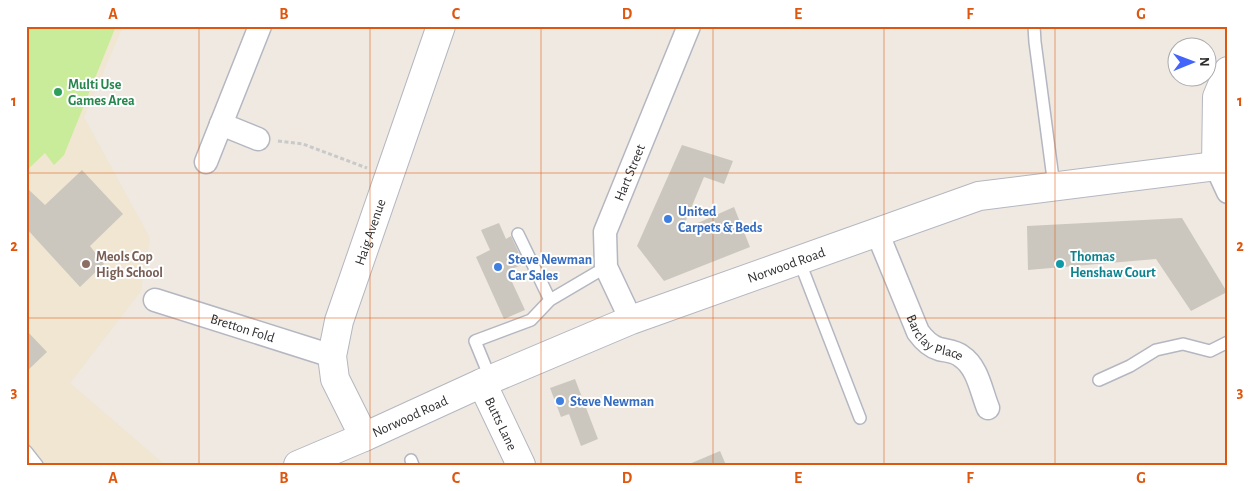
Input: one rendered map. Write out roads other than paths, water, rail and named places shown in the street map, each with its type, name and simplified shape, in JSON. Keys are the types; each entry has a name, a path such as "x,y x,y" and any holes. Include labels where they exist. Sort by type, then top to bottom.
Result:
{"main road":[{"name":"Haig Avenue","path":"364,437 335,379 332,356 339,321 441,26"},
{"path":"1222,164 1217,97 1228,72"},
{"name":"Norwood Road","path":"298,465 631,320 979,196 1222,164"},
{"name":"Butts Lane","path":"486,382 521,465"}],"street":[{"path":"206,162 260,26"},
{"name":"Hart Street","path":"631,320 606,267 605,232 689,26"},
{"path":"221,124 258,140"},
{"path":"1222,164 1228,192"},
{"name":"Barclay Place","path":"877,232 918,332 930,344 954,352 968,362 974,370 988,408"},
{"name":"Bretton Fold","path":"155,300 332,356"}],"lane":[{"path":"1034,26 1054,186"},
{"path":"518,234 550,300"},
{"path":"799,260 860,418"},
{"path":"486,382 475,341 531,320 550,300 606,267"},
{"path":"1099,380 1130,366 1156,350 1184,344 1210,351 1228,342"},
{"path":"26,451 38,465"}],"place":[{"name":"Multi Use Games Area","path":"58,92"},
{"name":"United Carpets & Beds","path":"668,219"},
{"name":"Meols Cop High School","path":"86,264"},
{"name":"Thomas Henshaw Court","path":"1060,264"},
{"name":"Steve Newman Car Sales","path":"498,267"},
{"name":"Steve Newman","path":"560,401"}]}
